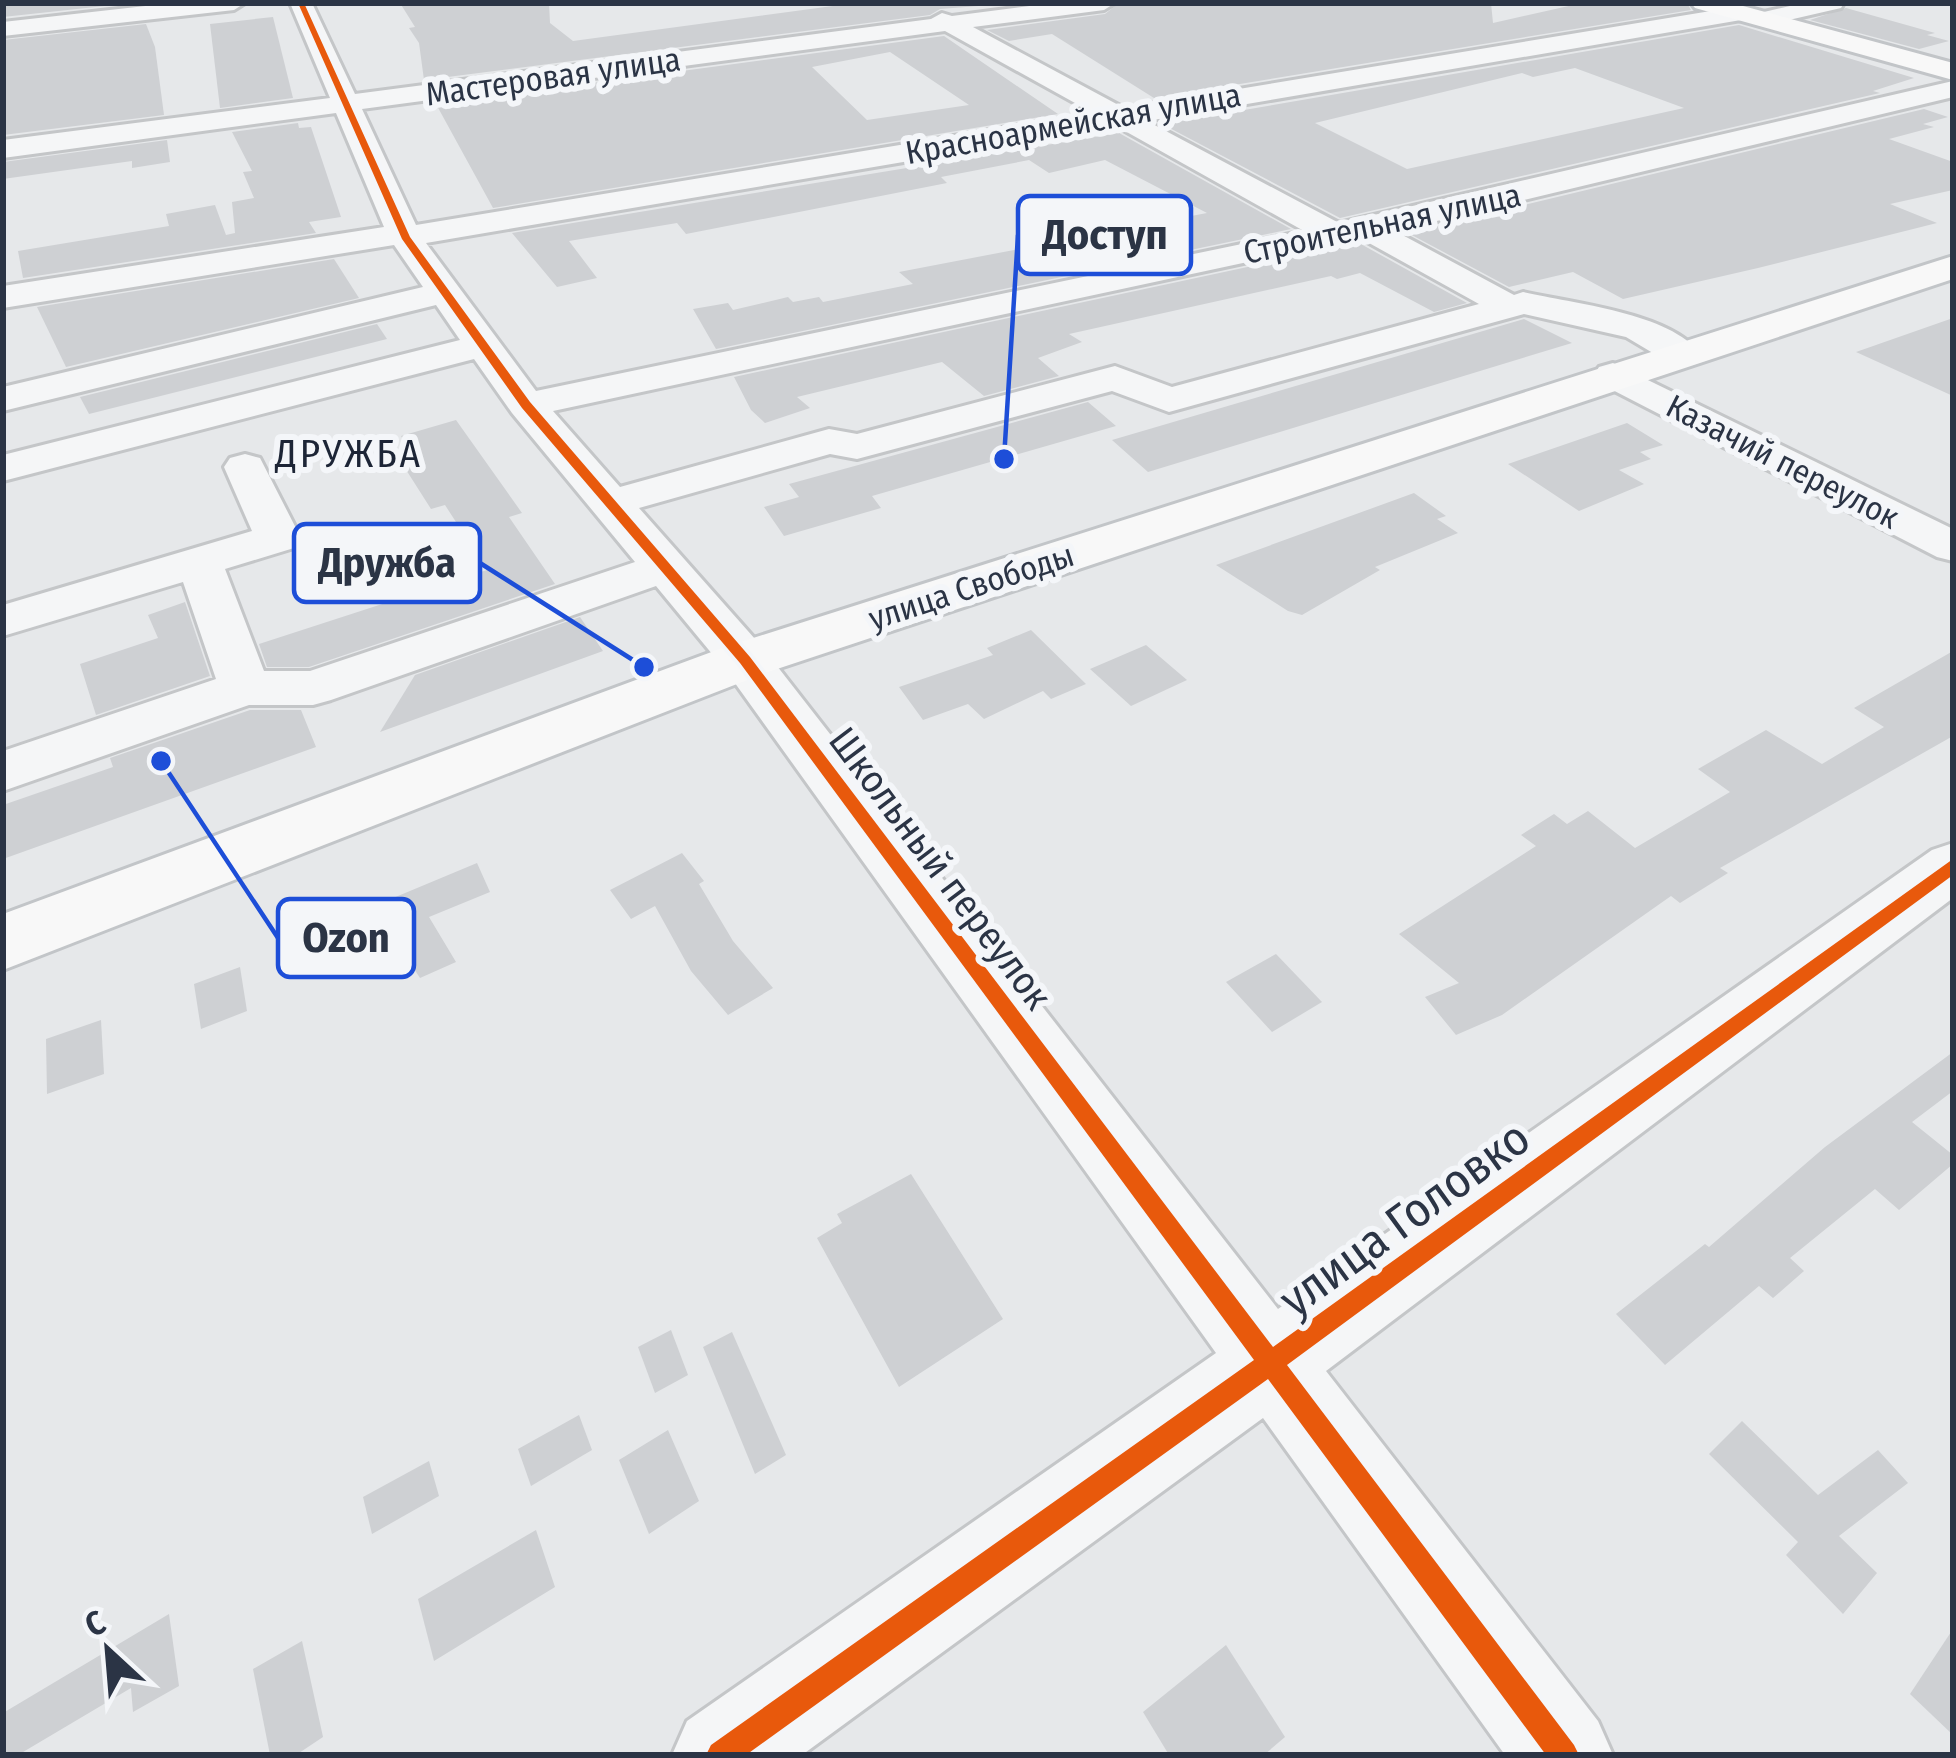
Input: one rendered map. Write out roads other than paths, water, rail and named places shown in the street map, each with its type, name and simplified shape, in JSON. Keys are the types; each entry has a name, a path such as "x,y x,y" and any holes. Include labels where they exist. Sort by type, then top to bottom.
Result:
{"main road":[{"path":"1704,3 1953,71"},
{"name":"улица Свободы","path":"3,943 745,660 1953,267"}],"street":[{"path":"3,29 234,3"},
{"name":"Школьный переулок","path":"301,3 404,236 526,405 745,660 1564,1755"},
{"path":"910,3 1117,115 1510,307"},
{"name":"Мастеровая улица","path":"3,149 1103,3"},
{"name":"Красноармейская улица","path":"3,297 1833,3"},
{"name":"Строительная улица","path":"526,405 1486,202 1953,89"},
{"path":"3,399 445,292"},
{"path":"610,503 829,441 857,448 1115,378 1169,400 1523,303 1638,328 1681,354"},
{"path":"3,469 483,345"},
{"name":"Казачий переулок","path":"1613,376 1953,548"},
{"path":"3,622 278,538 244,467"},
{"path":"199,562 245,688"},
{"path":"3,771 245,688 313,688 664,566"},
{"name":"улица Головко","path":"722,1755 1953,866"}],"place":[{"name":"Доступ","path":"1004,459"},
{"name":"Дружба","path":"644,667"},
{"name":"Ozon","path":"161,761"}],"district":[{"name":"ДРУЖБА","path":"349,453"}]}
